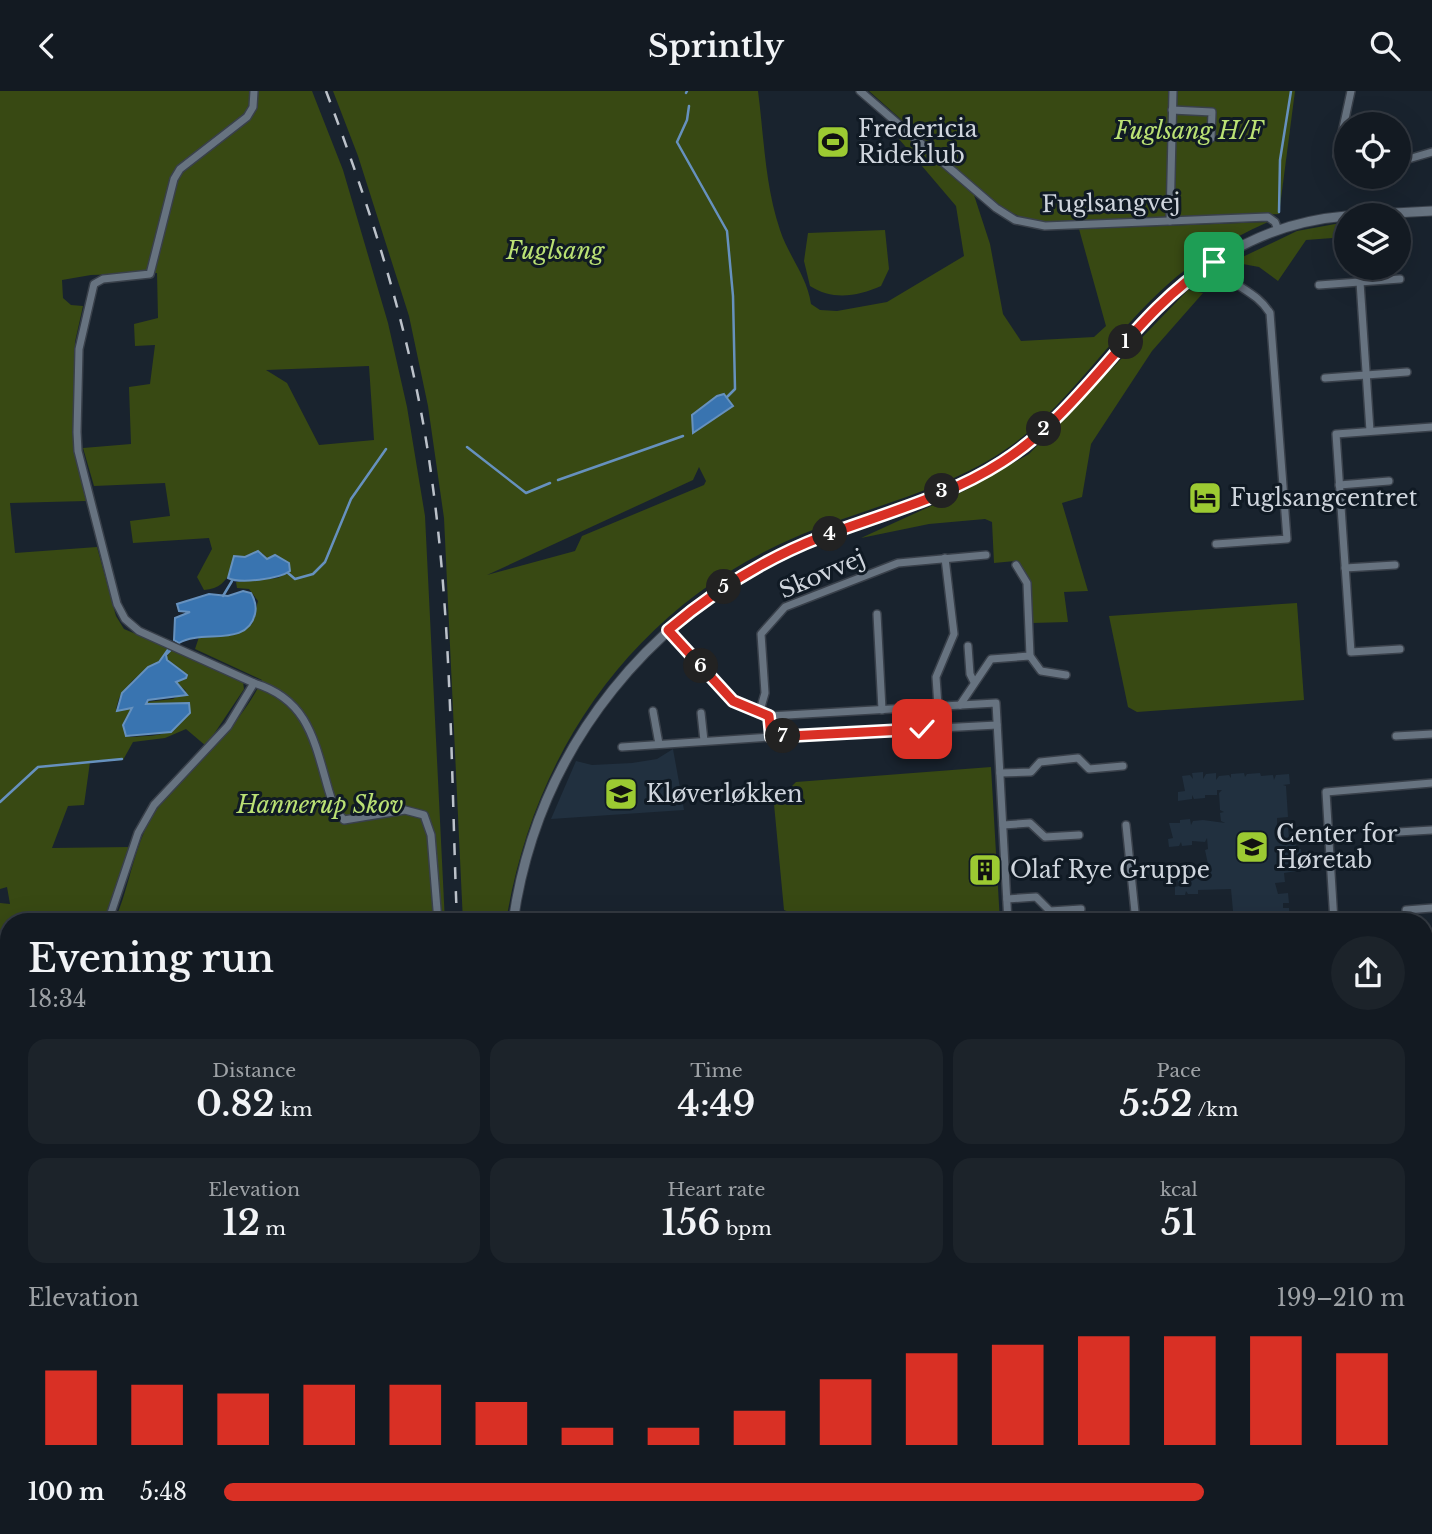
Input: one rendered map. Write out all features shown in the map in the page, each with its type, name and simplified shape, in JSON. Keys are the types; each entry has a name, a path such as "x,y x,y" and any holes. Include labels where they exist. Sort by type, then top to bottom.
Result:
{"street":[{"path":"254,91 253,107 247,117 180,169 174,179 150,274 103,279 94,283 79,349 78,451 117,604 125,619 139,631 283,695 300,712 333,804 344,820 405,810 424,815 431,835 437,913"},
{"name":"Fuglsangvej","path":"860,91 996,208 1015,220 1030,224 1068,226 1268,218 1275,222 1278,230"},
{"path":"1170,221 1173,91"},
{"path":"1346,112 1351,91"},
{"path":"1172,110 1212,112 1211,138"},
{"path":"1411,158 1432,152"},
{"path":"1411,212 1432,211"},
{"path":"515,913 535,823 566,761 616,686 668,630 708,598 776,557 960,485 1005,460 1046,427 1169,296 1214,262 1278,230 1334,218"},
{"path":"1214,262 1232,284 1255,296 1269,313 1287,539 1216,544"},
{"path":"1319,285 1387,280"},
{"path":"1360,282 1370,431"},
{"path":"1325,377 1407,372"},
{"path":"1400,649 1351,652 1336,434 1432,427"},
{"path":"1339,485 1389,481"},
{"name":"Skovvej","path":"759,714 765,693 761,634 785,607 898,563 986,555"},
{"path":"938,706 936,677 954,634 945,558"},
{"path":"1016,565 1027,583 1030,656 1041,671 1066,675"},
{"path":"1345,568 1395,565"},
{"path":"877,614 882,710"},
{"path":"668,630 733,701 759,714 769,716 996,703 1008,913"},
{"path":"968,646 970,674 974,683"},
{"path":"960,705 991,659 1030,656"},
{"path":"111,913 138,833 153,805 228,726 254,683"},
{"path":"653,711 659,744"},
{"path":"701,713 704,741"},
{"path":"769,716 771,737"},
{"path":"622,747 997,725"},
{"path":"1396,736 1432,734"},
{"path":"1000,773 1031,772 1040,762 1079,758 1089,769 1123,766"},
{"path":"1333,913 1326,792 1432,783"},
{"path":"1003,825 1030,823 1045,837 1079,835"},
{"path":"1126,825 1135,913"},
{"path":"1398,832 1432,830"},
{"path":"1007,899 1036,897 1050,911 1081,909"},
{"path":"1406,910 1432,908"}],"shaded area":[{"name":"Kløverløkken","path":"673,749 684,810 551,819 576,761 592,765 632,763 657,759"},
{"name":"Center for Høretab","path":"1203,772 1203,779 1206,774 1216,773 1216,780 1219,776 1229,775 1231,778 1231,774 1244,773 1245,777 1247,774 1260,773 1261,776 1273,775 1274,780 1276,775 1289,774 1290,784 1283,785 1286,786 1288,817 1277,818 1277,827 1288,827 1289,839 1295,839 1296,849 1301,849 1303,870 1284,873 1285,882 1275,883 1278,894 1288,893 1289,903 1283,903 1283,908 1289,908 1289,913 1233,913 1231,889 1198,890 1198,894 1188,894 1186,891 1185,895 1175,895 1175,887 1179,886 1175,871 1196,868 1199,873 1199,870 1209,869 1205,850 1208,849 1207,838 1205,842 1192,841 1192,845 1182,846 1181,842 1179,846 1169,847 1168,839 1173,838 1169,823 1190,819 1191,825 1193,821 1203,820 1225,823 1221,821 1220,813 1224,812 1220,810 1219,793 1222,790 1217,790 1217,795 1205,795 1205,798 1194,799 1192,795 1192,799 1178,801 1178,792 1185,791 1182,776 1190,775 1193,779 1192,773"}],"green space":[{"name":"Hannerup Skov","path":"0,91 312,91 343,170 388,323 407,407 425,516 445,913 117,913 138,847 159,806 240,716 262,680 195,649 199,637 234,635 252,624 258,601 249,589 237,588 236,582 278,578 288,572 286,563 275,555 269,560 262,553 250,555 236,564 222,583 215,588 204,590 197,577 212,549 209,538 133,543 130,521 170,516 165,483 94,486 83,448 131,444 129,387 150,384 155,345 135,346 134,324 158,318 157,273 91,275 62,280 63,298 71,305 83,306 75,342 73,447 86,501 10,503 15,553 97,547 116,616 124,629 169,648 159,662 151,665 132,681 119,698 116,709 132,708 124,721 130,737 167,732 178,722 189,703 148,705 146,702 173,699 186,691 176,682 184,679 185,673 166,658 172,649 238,678 243,682 244,689 206,746 186,729 165,738 133,742 123,760 90,762 84,805 68,806 52,848 131,847 107,913 0,913 0,903 10,904 7,887 0,889","holes":["369,366 374,440 319,445 287,383 266,370"]},
{"name":"Fuglsang","path":"333,91 758,91 768,179 775,213 784,240 806,284 811,304 820,310 837,311 887,302 964,256 956,206 899,139 906,136 974,195 990,244 1003,314 1021,341 1094,337 1106,326 1079,229 1268,222 1215,249 1167,285 1128,324 1054,408 1012,445 957,477 778,545 723,575 675,612 632,653 594,700 563,750 538,805 519,862 508,913 463,913 444,518 428,406 409,316 358,156","holes":["699,467 706,481 704,485 582,536 575,551 487,575 693,480"]},
{"name":"Fuglsang H/F","path":"869,91 1295,91 1279,214 1068,223 1030,221 1001,208"},
{"path":"1334,224 1334,238 1306,240 1278,281 1259,267 1232,262 1297,231"},
{"path":"885,230 889,269 881,286 863,292 837,295 810,286 804,261 808,233"},
{"path":"1188,290 1203,293 1152,351 1091,444 1082,497 1062,503 1088,591 1064,592 1068,622 1032,623 1030,579 1015,561 994,563 992,522 985,519 929,524 861,538 966,490 1029,454"},
{"path":"1297,603 1304,700 1137,712 1128,707 1109,616"},
{"path":"991,767 999,913 791,913 784,910 774,804 796,782"}],"water":[{"path":"724,394 733,406 693,433 692,415 717,396"},
{"path":"258,551 267,559 275,555 289,563 290,571 259,580 241,581 228,578 234,556 245,557"},
{"path":"243,591 251,593 256,608 250,624 243,631 223,636 199,637 179,643 174,640 175,618 190,612 179,611 177,604 209,594 228,596"},
{"path":"169,648 172,649 166,655 167,660 187,675 176,682 187,695 148,700 146,704 189,703 190,713 171,732 126,736 123,725 132,708 117,711 122,693 148,667 159,662"}],"waterway":[{"path":"1279,212 1280,160 1291,91"},
{"path":"689,106 687,120 677,142 727,231 733,296 735,389 727,397"},
{"path":"558,480 683,436"},
{"path":"467,447 526,493 550,483"},
{"path":"288,573 295,579 313,574 325,562 351,499 386,449"},
{"path":"223,596 232,581"},
{"path":"0,802 38,767 122,759"}],"railway":[{"path":"326,91 360,184 389,279 414,375 431,473 443,585 450,697 457,913"}],"place":[{"name":"Fredericia Rideklub","path":"833,142"},
{"name":"Fuglsangcentret","path":"1205,498"},
{"name":"Kløverløkken","path":"621,794"},
{"name":"Center for Høretab","path":"1252,847"},
{"name":"Olaf Rye Gruppe","path":"985,870"}],"route":[{"path":"922,729 771,737 769,716 748,710 733,701 668,630 708,598 752,569 819,538 960,485 1005,460 1046,427 1169,296 1214,262"}]}
